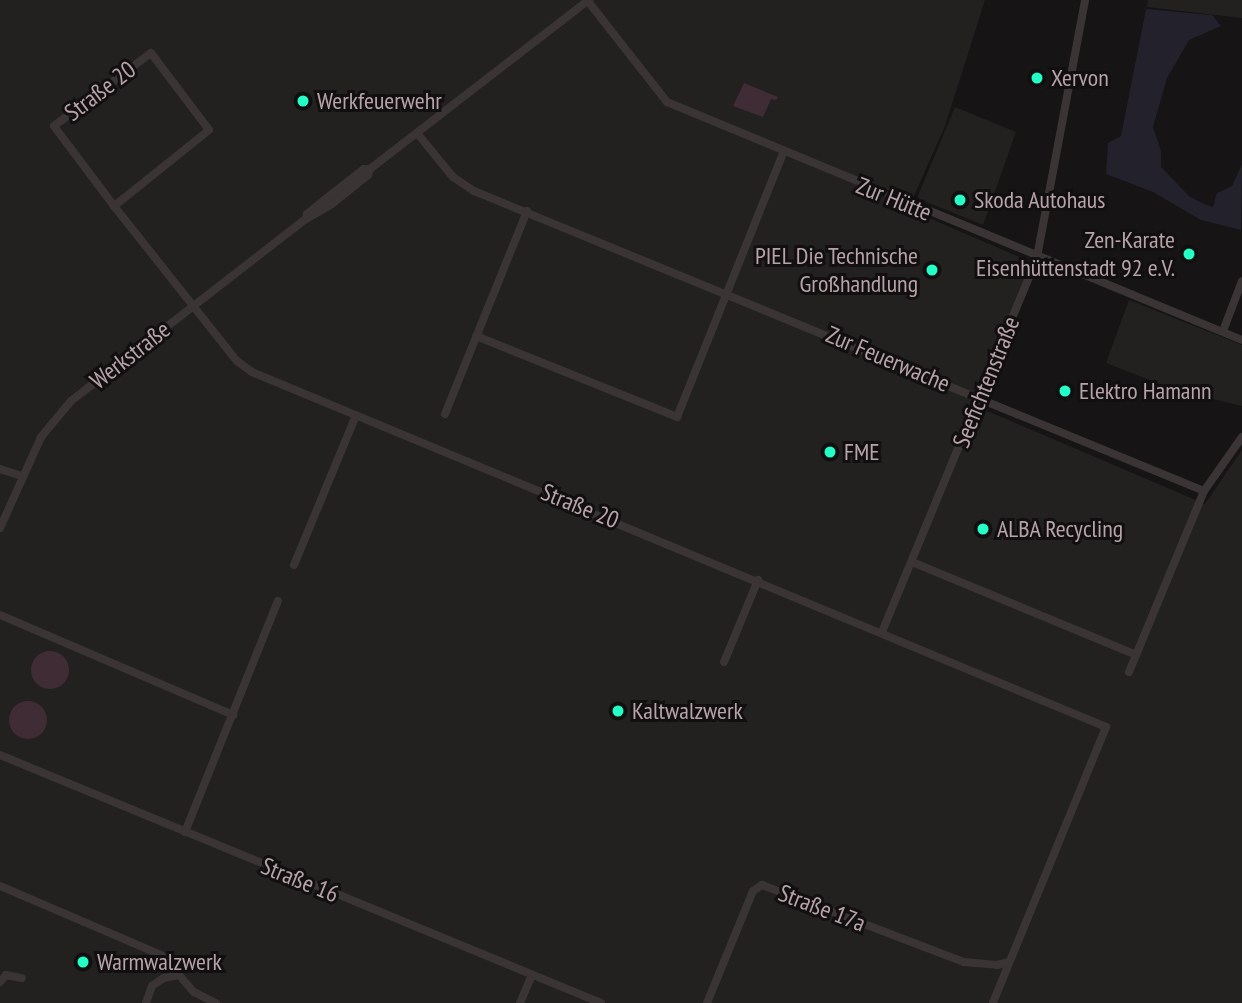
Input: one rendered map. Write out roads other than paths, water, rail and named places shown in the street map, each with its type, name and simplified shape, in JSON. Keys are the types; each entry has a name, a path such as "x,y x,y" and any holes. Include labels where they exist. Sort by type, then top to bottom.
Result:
{"street":[{"name":"Zur Hütte","path":"588,0 667,102 783,153 1242,340"},
{"name":"Werkstraße","path":"0,528 41,436 59,413 306,219 332,204 368,175 370,169 588,0"},
{"name":"Seefichtenstraße","path":"883,632 1037,257 1085,0"},
{"name":"Straße 20","path":"114,206 209,130 151,53 54,126 114,206 237,361 252,372 758,580 1106,727 1009,962"},
{"name":"Zur Feuerwache","path":"417,133 453,177 463,184 1205,491"},
{"path":"476,336 677,417 783,153"},
{"path":"445,414 527,211"},
{"path":"1223,331 1242,281"},
{"path":"294,565 356,415"},
{"path":"1129,672 1205,491 1242,437"},
{"path":"0,469 21,476"},
{"path":"912,562 1136,655"},
{"path":"724,662 758,580"},
{"path":"185,832 278,601"},
{"path":"0,615 233,715"},
{"name":"Straße 16","path":"0,755 601,1003"},
{"name":"Straße 17a","path":"707,1003 753,891 762,885 964,962 998,965 1009,962"},
{"path":"0,886 162,955 194,992 216,1003"},
{"path":"993,1003 1009,962"},
{"path":"0,982 5,975 22,978"},
{"path":"146,1003 152,986 164,978 179,975"},
{"path":"520,1003 532,975"}],"place":[{"name":"Xervon","path":"1037,78"},
{"name":"Werkfeuerwehr","path":"303,101"},
{"name":"Skoda Autohaus","path":"960,200"},
{"name":"Zen-Karate Eisenhüttenstadt 92 e.V.","path":"1189,254"},
{"name":"PIEL Die Technische Großhandlung","path":"932,270"},
{"name":"Elektro Hamann","path":"1065,391"},
{"name":"FME","path":"830,452"},
{"name":"ALBA Recycling","path":"983,529"},
{"name":"Kaltwalzwerk","path":"618,711"},
{"name":"Warmwalzwerk","path":"83,962"}]}
